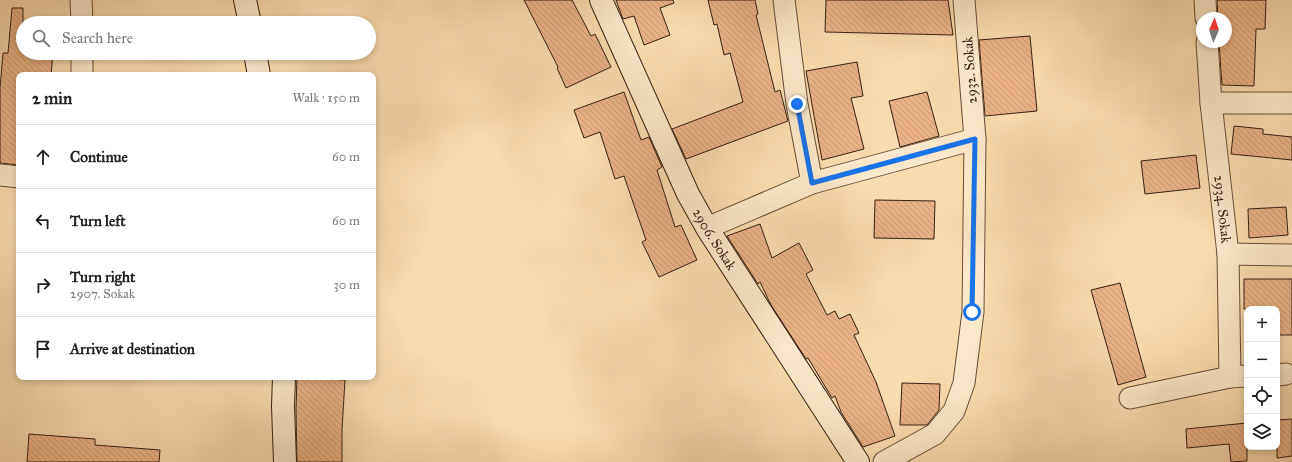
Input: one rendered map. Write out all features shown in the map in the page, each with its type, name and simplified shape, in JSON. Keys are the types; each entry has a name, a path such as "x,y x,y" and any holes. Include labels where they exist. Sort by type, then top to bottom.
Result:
{"street":[{"path":"82,0 82,16"},
{"path":"245,0 248,16"},
{"name":"2906. Sokak","path":"601,0 688,194 706,228 858,462"},
{"path":"784,0 797,104 812,183"},
{"name":"2932. Sokak","path":"884,462 935,434 950,417 962,390 972,312 975,139 964,0"},
{"path":"1205,0 1206,12"},
{"name":"2934. Sokak","path":"1207,48 1211,104 1228,254 1239,376"},
{"path":"82,60 82,72"},
{"path":"256,60 258,72"},
{"path":"1211,104 1292,103"},
{"path":"706,228 812,183 975,139"},
{"path":"0,175 16,177"},
{"path":"1228,254 1292,255"},
{"path":"1130,398 1239,376"},
{"path":"284,380 283,406 285,462"}],"building":[{"path":"524,0 572,0 591,36 595,34 611,67 566,88 557,68 558,67"},
{"path":"616,0 673,0 674,3 660,8 670,35 644,45 634,16 623,19"},
{"path":"708,0 755,0 758,14 756,15 775,92 780,90 788,121 686,159 672,129 743,102 730,53 724,55 717,24 714,25"},
{"path":"826,0 948,0 953,35 825,32"},
{"path":"1217,0 1266,0 1265,29 1256,29 1254,86 1222,85 1219,48 1232,48 1232,12 1218,12"},
{"path":"12,8 23,8 23,16 16,16 16,60 52,60 51,72 16,72 16,165 0,163 0,88 3,53 8,53"},
{"path":"1030,36 1037,111 985,116 979,40"},
{"path":"857,62 863,96 851,98 864,149 822,160 806,71"},
{"path":"624,92 641,140 649,137 662,167 657,170 675,227 681,225 697,260 659,277 642,242 646,240 624,176 615,179 600,132 584,138 574,110"},
{"path":"927,92 939,136 900,147 889,101"},
{"path":"1234,126 1263,129 1263,134 1292,137 1292,160 1231,154"},
{"path":"1196,155 1200,188 1145,194 1141,161"},
{"path":"875,200 935,201 934,239 874,238"},
{"path":"1286,207 1288,235 1249,238 1248,209"},
{"path":"760,224 772,258 799,243 813,270 806,274 827,315 835,311 839,319 850,314 859,333 854,335 876,382 895,436 863,447 841,412 835,396 832,398 808,358 806,359 771,305 760,282 758,284 727,236"},
{"path":"1244,279 1292,279 1292,335 1280,335 1280,306 1244,306"},
{"path":"1120,283 1146,377 1118,385 1091,290"},
{"path":"297,380 345,380 342,462 297,462"},
{"path":"902,383 940,384 939,410 927,425 900,425"},
{"path":"1292,419 1292,456 1277,458 1277,450 1280,450 1280,420"},
{"path":"1244,423 1244,450 1247,450 1247,461 1231,462 1229,444 1187,448 1186,429"},
{"path":"29,434 95,439 95,445 160,450 159,462 27,462"}],"route":[{"path":"797,104 812,183 975,139 972,312"}]}
